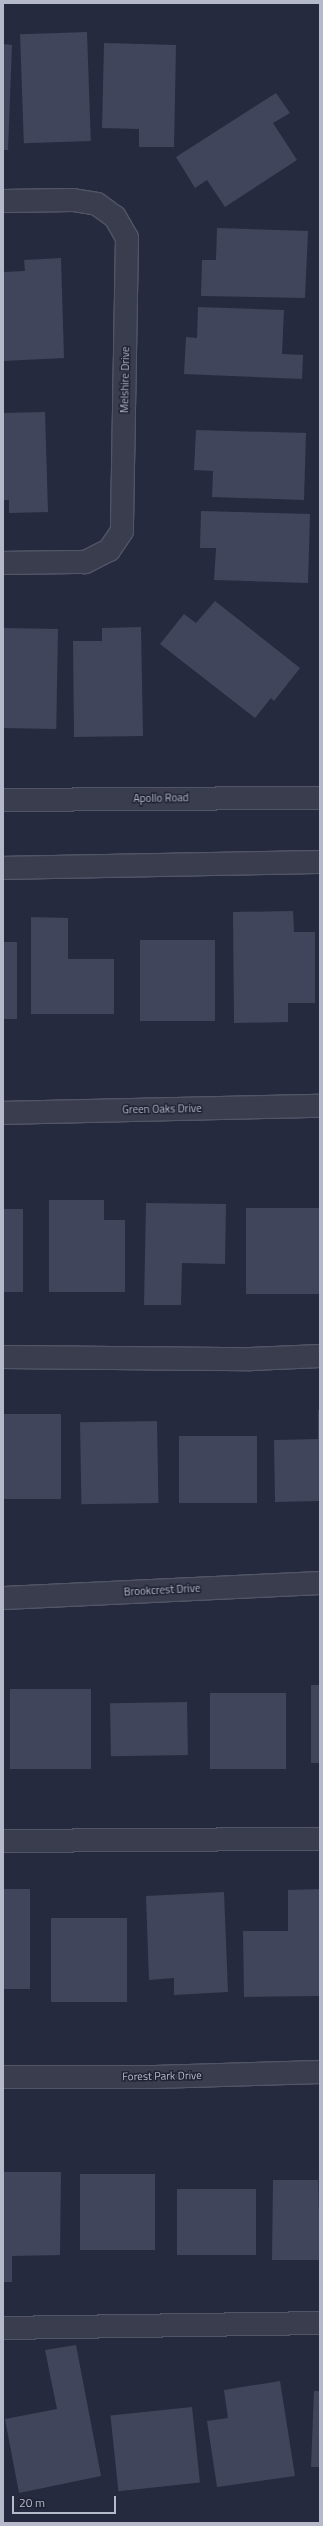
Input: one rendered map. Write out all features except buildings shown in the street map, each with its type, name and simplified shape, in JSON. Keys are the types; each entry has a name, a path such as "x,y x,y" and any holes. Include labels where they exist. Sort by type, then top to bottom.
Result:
{"street":[{"name":"Melshire Drive","path":"3,201 73,200 97,204 115,217 127,238 122,531 109,550 85,562 3,563"},
{"name":"Apollo Road","path":"3,800 320,798"},
{"path":"3,868 320,862"},
{"name":"Green Oaks Drive","path":"3,1113 320,1106"},
{"path":"3,1357 251,1359 320,1356"},
{"name":"Brookcrest Drive","path":"3,1598 320,1583"},
{"path":"3,1841 320,1839"},
{"name":"Forest Park Drive","path":"3,2077 155,2077 320,2072"},
{"path":"3,2328 320,2323"}]}
